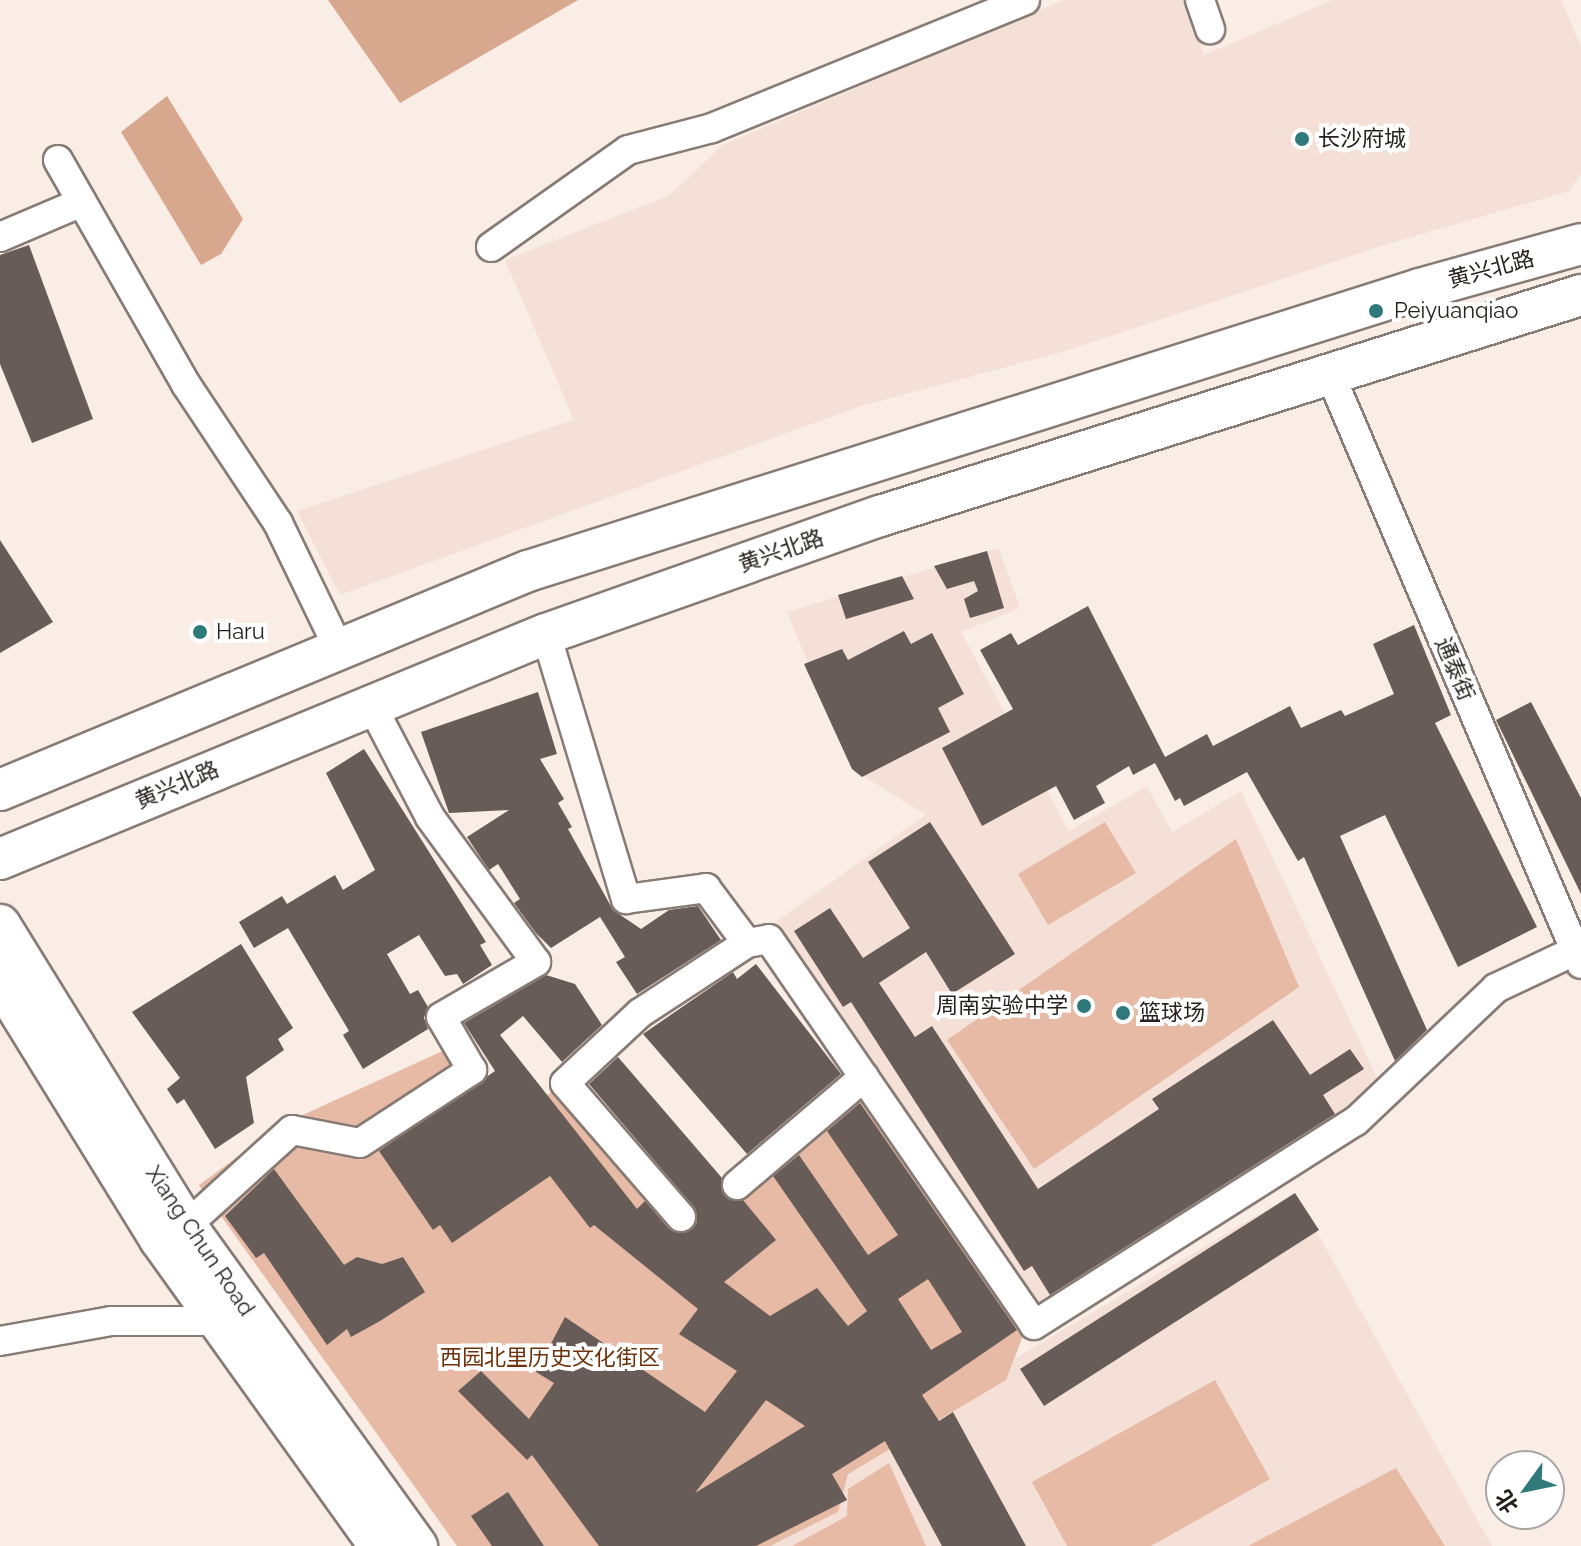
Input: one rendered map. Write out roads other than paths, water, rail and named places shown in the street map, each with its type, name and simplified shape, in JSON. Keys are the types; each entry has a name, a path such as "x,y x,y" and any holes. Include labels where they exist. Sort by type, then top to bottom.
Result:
{"main road":[{"name":"黄兴北路","path":"0,790 528,571 1420,289 1581,244"},
{"name":"黄兴北路","path":"0,859 546,634 880,516 1581,295"},
{"name":"Xiang Chun Road","path":"0,925 186,1226 417,1546"},
{"name":"Xiang Chun Road","path":"0,980 160,1239 380,1546"}],"street":[{"path":"491,247 628,150 712,128 1025,0"},
{"path":"1200,0 1210,29"},
{"path":"58,160 187,386 278,523 339,649"},
{"path":"0,237 82,202"},
{"name":"通泰街","path":"1330,374 1579,954"},
{"path":"546,634 626,899 706,888 747,943"},
{"path":"186,1226 292,1130 360,1143 472,1070 441,1017 536,962 430,817 371,704"},
{"path":"681,1217 565,1083 640,1013 747,943 769,939 1034,1325 1356,1121 1496,988 1579,954"},
{"path":"737,1185 864,1077"},
{"path":"0,1341 111,1321 219,1321"}],"place":[{"name":"长沙府城","path":"1302,139"},
{"name":"Peiyuanqiao","path":"1376,311"},
{"name":"Haru","path":"200,632"},
{"name":"周南实验中学","path":"1084,1006"},
{"name":"篮球场","path":"1123,1013"}],"park label":[{"name":"西园北里历史文化街区","path":"550,1358"}]}
